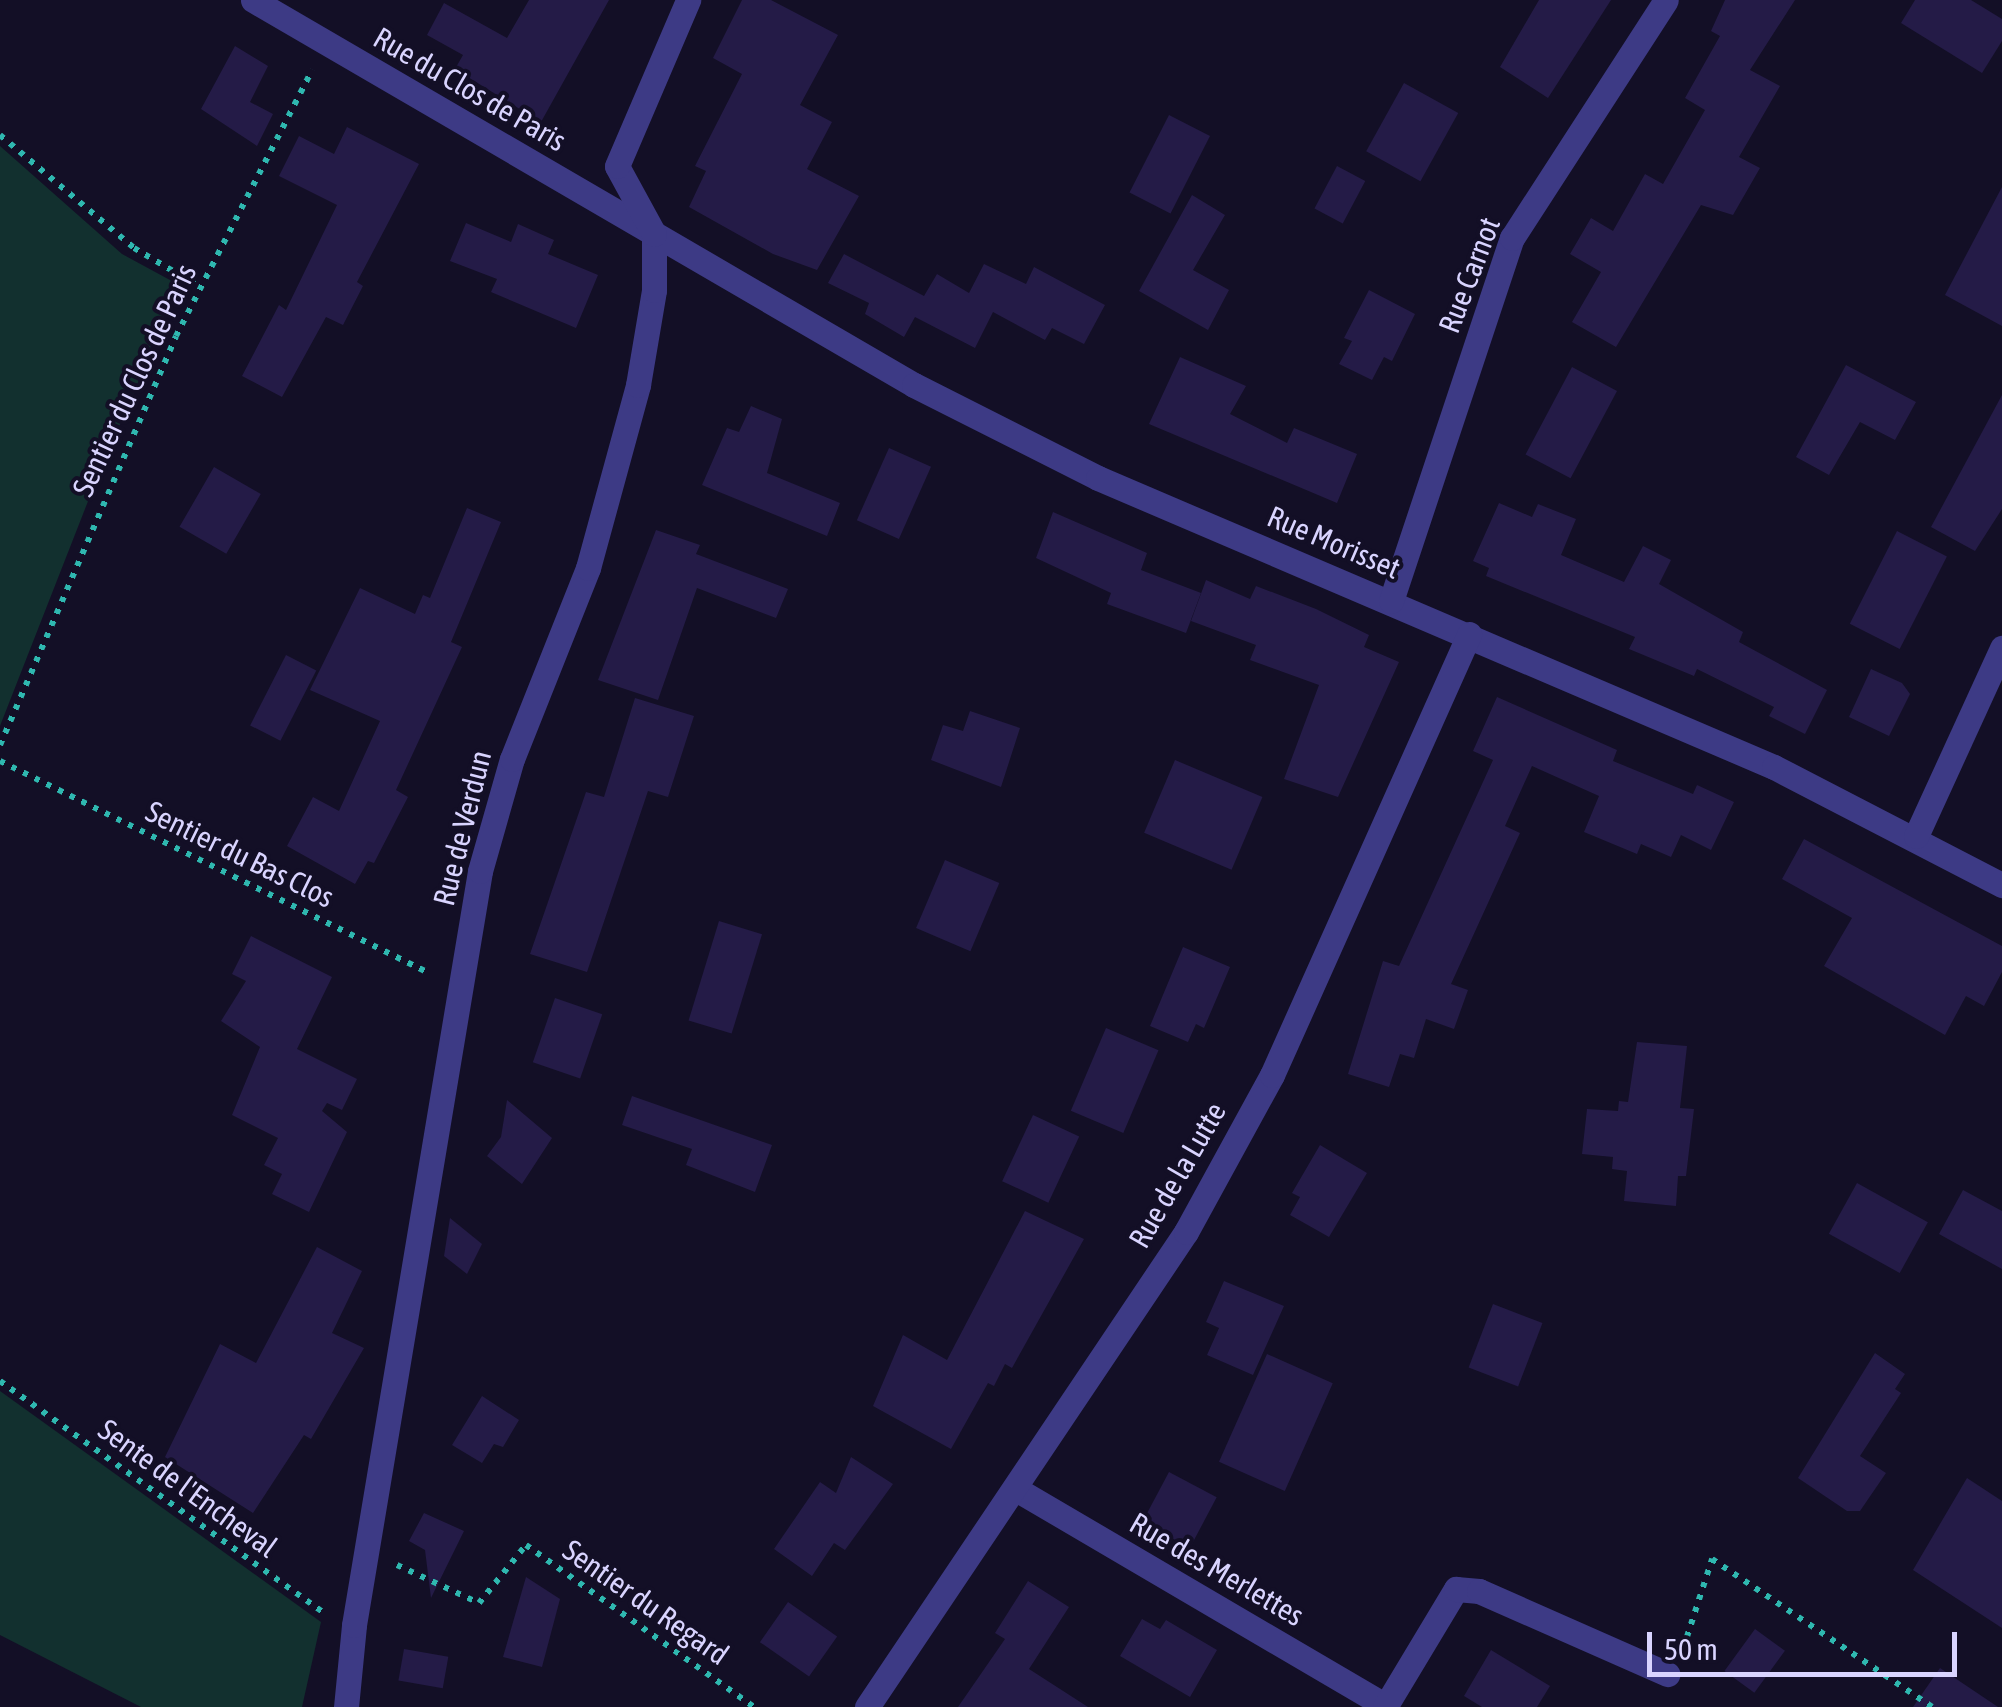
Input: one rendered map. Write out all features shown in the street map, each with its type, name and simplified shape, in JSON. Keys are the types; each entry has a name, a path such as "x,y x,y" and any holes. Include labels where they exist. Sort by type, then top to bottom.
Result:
{"street":[{"name":"Rue du Clos de Paris","path":"253,0 654,234"},
{"name":"Rue de Verdun","path":"346,1707 354,1625 480,871 512,759 588,568 638,385 654,290 654,234 618,166 688,0"},
{"name":"Rue Carnot","path":"1391,601 1512,238 1666,0"},
{"name":"Rue Morisset","path":"654,234 914,385 1098,478 1774,766 1916,836 2002,884"},
{"name":"Rue de la Lutte","path":"867,1707 1186,1232 1272,1074 1469,634"},
{"path":"1916,836 2002,648"},
{"name":"Rue des Merlettes","path":"1016,1489 1386,1706"},
{"path":"1386,1706 1456,1589 1479,1591 1667,1674"}],"path":[{"name":"Sentier du Clos de Paris","path":"0,745 200,287 326,44"},
{"path":"0,134 134,248 200,287"},
{"name":"Sentier du Bas Clos","path":"0,761 460,989"},
{"name":"Sente de l'Encheval","path":"0,1381 322,1613 354,1625"},
{"name":"Sentier du Regard","path":"367,1552 479,1603 526,1546 754,1707"},
{"path":"1667,1674 1674,1677 1712,1558 1932,1707"}],"green space":[{"path":"0,146 122,254 181,286 103,463 0,726"},
{"path":"0,1391 321,1622 302,1707 141,1707 0,1635"}],"building":[{"path":"529,0 609,0 541,122 455,69 463,55 427,35 444,3 507,38"},
{"path":"742,0 771,0 838,35 800,105 832,122 807,169 859,196 817,270 773,254 689,207 706,171 695,166 742,74 713,58"},
{"path":"1539,0 1611,0 1548,98 1500,67"},
{"path":"1725,0 1795,0 1750,70 1780,86 1739,157 1760,168 1733,215 1701,205 1616,347 1572,322 1601,272 1570,254 1591,218 1613,231 1645,174 1663,184 1705,110 1685,98 1720,36 1711,31"},
{"path":"1915,0 1971,0 2002,19 2002,41 1982,73 1901,23"},
{"path":"235,46 268,66 250,102 273,114 257,146 201,109"},
{"path":"1404,83 1458,113 1420,181 1366,151"},
{"path":"1169,115 1210,136 1170,213 1130,193"},
{"path":"347,127 419,164 357,282 363,286 343,325 326,317 282,397 242,376 279,305 286,310 337,205 279,176 299,136 334,154"},
{"path":"1337,166 1365,181 1343,223 1314,208"},
{"path":"2002,187 2002,326 1945,295"},
{"path":"1192,195 1225,215 1193,270 1229,290 1208,330 1139,291"},
{"path":"466,223 511,242 518,224 554,240 548,254 598,275 576,328 491,292 497,279 450,261"},
{"path":"844,254 924,296 937,274 969,293 984,264 1026,284 1034,267 1105,305 1084,344 1052,328 1045,340 993,312 975,348 915,317 904,337 865,314 869,303 828,283"},
{"path":"1369,290 1415,314 1392,361 1384,357 1372,380 1339,364 1352,341 1344,338"},
{"path":"1180,357 1246,386 1230,414 1287,443 1294,428 1357,454 1337,503 1149,424"},
{"path":"1846,365 1916,402 1895,440 1860,422 1829,475 1796,457"},
{"path":"1572,367 1617,391 1571,478 1526,454"},
{"path":"2002,395 2002,509 1975,551 1931,527"},
{"path":"751,406 782,419 767,473 840,503 827,536 702,485 727,428 739,432"},
{"path":"889,448 931,467 899,539 857,520"},
{"path":"214,467 261,494 226,554 180,527"},
{"path":"1499,503 1532,517 1538,504 1576,519 1561,555 1624,582 1643,546 1671,560 1659,584 1743,632 1739,642 1827,690 1805,734 1769,716 1774,707 1697,669 1694,676 1629,649 1635,637 1486,576 1489,568 1473,561"},
{"path":"467,508 501,522 451,642 462,647 396,790 408,797 374,863 368,861 355,884 287,846 313,797 339,811 380,721 310,690 360,588 415,614 423,595 430,598"},
{"path":"1053,512 1147,553 1141,570 1201,593 1186,633 1107,604 1111,593 1036,558"},
{"path":"656,530 700,545 696,554 788,589 776,618 697,588 658,700 598,680"},
{"path":"1897,531 1947,556 1900,649 1850,624"},
{"path":"1206,580 1250,599 1256,586 1316,609 1369,635 1364,647 1399,662 1338,797 1284,779 1319,685 1250,660 1256,645 1191,621"},
{"path":"286,655 316,670 280,741 250,725"},
{"path":"1871,669 1902,683 1910,694 1889,736 1849,717"},
{"path":"1497,697 1617,750 1613,761 1693,794 1697,785 1734,802 1711,850 1681,835 1671,857 1641,844 1637,854 1584,832 1599,796 1532,766 1505,826 1520,833 1451,984 1468,990 1454,1029 1426,1019 1414,1058 1400,1054 1389,1087 1348,1074 1383,961 1399,966 1493,760 1473,751"},
{"path":"635,698 694,716 668,797 648,791 587,972 530,954 586,792 604,797"},
{"path":"970,711 1020,728 1001,787 931,760 943,725 963,731"},
{"path":"1175,760 1262,797 1232,870 1144,833"},
{"path":"1804,839 2002,946 2002,972 1984,1006 1966,996 1945,1035 1824,966 1852,918 1782,879"},
{"path":"945,860 999,883 970,951 916,928"},
{"path":"719,921 762,934 732,1034 689,1020"},
{"path":"251,936 332,977 297,1049 357,1079 342,1110 327,1103 322,1111 347,1132 309,1212 272,1194 282,1174 264,1165 278,1138 232,1115 260,1047 221,1021 246,981 232,974"},
{"path":"1183,947 1230,967 1204,1028 1196,1024 1188,1042 1150,1026"},
{"path":"555,998 602,1014 580,1079 533,1062"},
{"path":"1106,1028 1158,1050 1123,1133 1071,1111"},
{"path":"1637,1042 1687,1046 1680,1108 1694,1109 1686,1176 1678,1176 1676,1206 1624,1201 1627,1171 1612,1169 1613,1157 1582,1154 1587,1109 1618,1111 1619,1101 1628,1102"},
{"path":"632,1096 772,1145 755,1192 686,1165 692,1149 622,1125"},
{"path":"507,1100 552,1138 522,1184 487,1156 501,1137"},
{"path":"1033,1115 1079,1137 1048,1203 1002,1181"},
{"path":"1320,1145 1367,1173 1329,1237 1290,1215 1300,1197 1292,1193"},
{"path":"1857,1183 1928,1222 1900,1273 1829,1234"},
{"path":"1963,1190 2002,1211 2002,1269 1939,1234"},
{"path":"1025,1211 1084,1239 1012,1368 1005,1364 994,1386 988,1383 951,1449 873,1406 903,1335 947,1360"},
{"path":"450,1218 482,1244 467,1274 444,1256"},
{"path":"317,1247 362,1271 332,1333 364,1348 311,1439 304,1435 253,1513 165,1457 220,1344 256,1363"},
{"path":"1224,1281 1284,1306 1253,1375 1207,1355 1219,1328 1206,1322"},
{"path":"1493,1304 1542,1323 1518,1386 1469,1367"},
{"path":"1875,1353 1905,1374 1895,1389 1901,1393 1860,1456 1886,1473 1860,1511 1847,1511 1798,1478"},
{"path":"1267,1354 1333,1383 1285,1491 1219,1462"},
{"path":"482,1396 519,1420 503,1447 494,1444 482,1463 452,1445"},
{"path":"851,1457 893,1484 845,1550 834,1543 812,1576 774,1549 820,1482 836,1493"},
{"path":"1169,1472 1217,1497 1190,1548 1142,1522"},
{"path":"1967,1478 2002,1501 2002,1628 1913,1570"},
{"path":"424,1513 464,1531 431,1598 425,1550 409,1541"},
{"path":"526,1577 560,1599 542,1667 503,1657"},
{"path":"1028,1581 1069,1607 1029,1669 1088,1707 958,1707 1005,1639 995,1633"},
{"path":"788,1602 837,1636 809,1677 760,1642"},
{"path":"1142,1619 1160,1629 1166,1620 1217,1650 1190,1697 1120,1656"},
{"path":"1755,1629 1785,1651 1754,1693 1724,1671"},
{"path":"404,1649 448,1657 443,1688 398,1681"},
{"path":"1491,1650 1550,1686 1537,1707 1482,1707 1464,1696"},
{"path":"1940,1668 1998,1707 1913,1707"}]}
